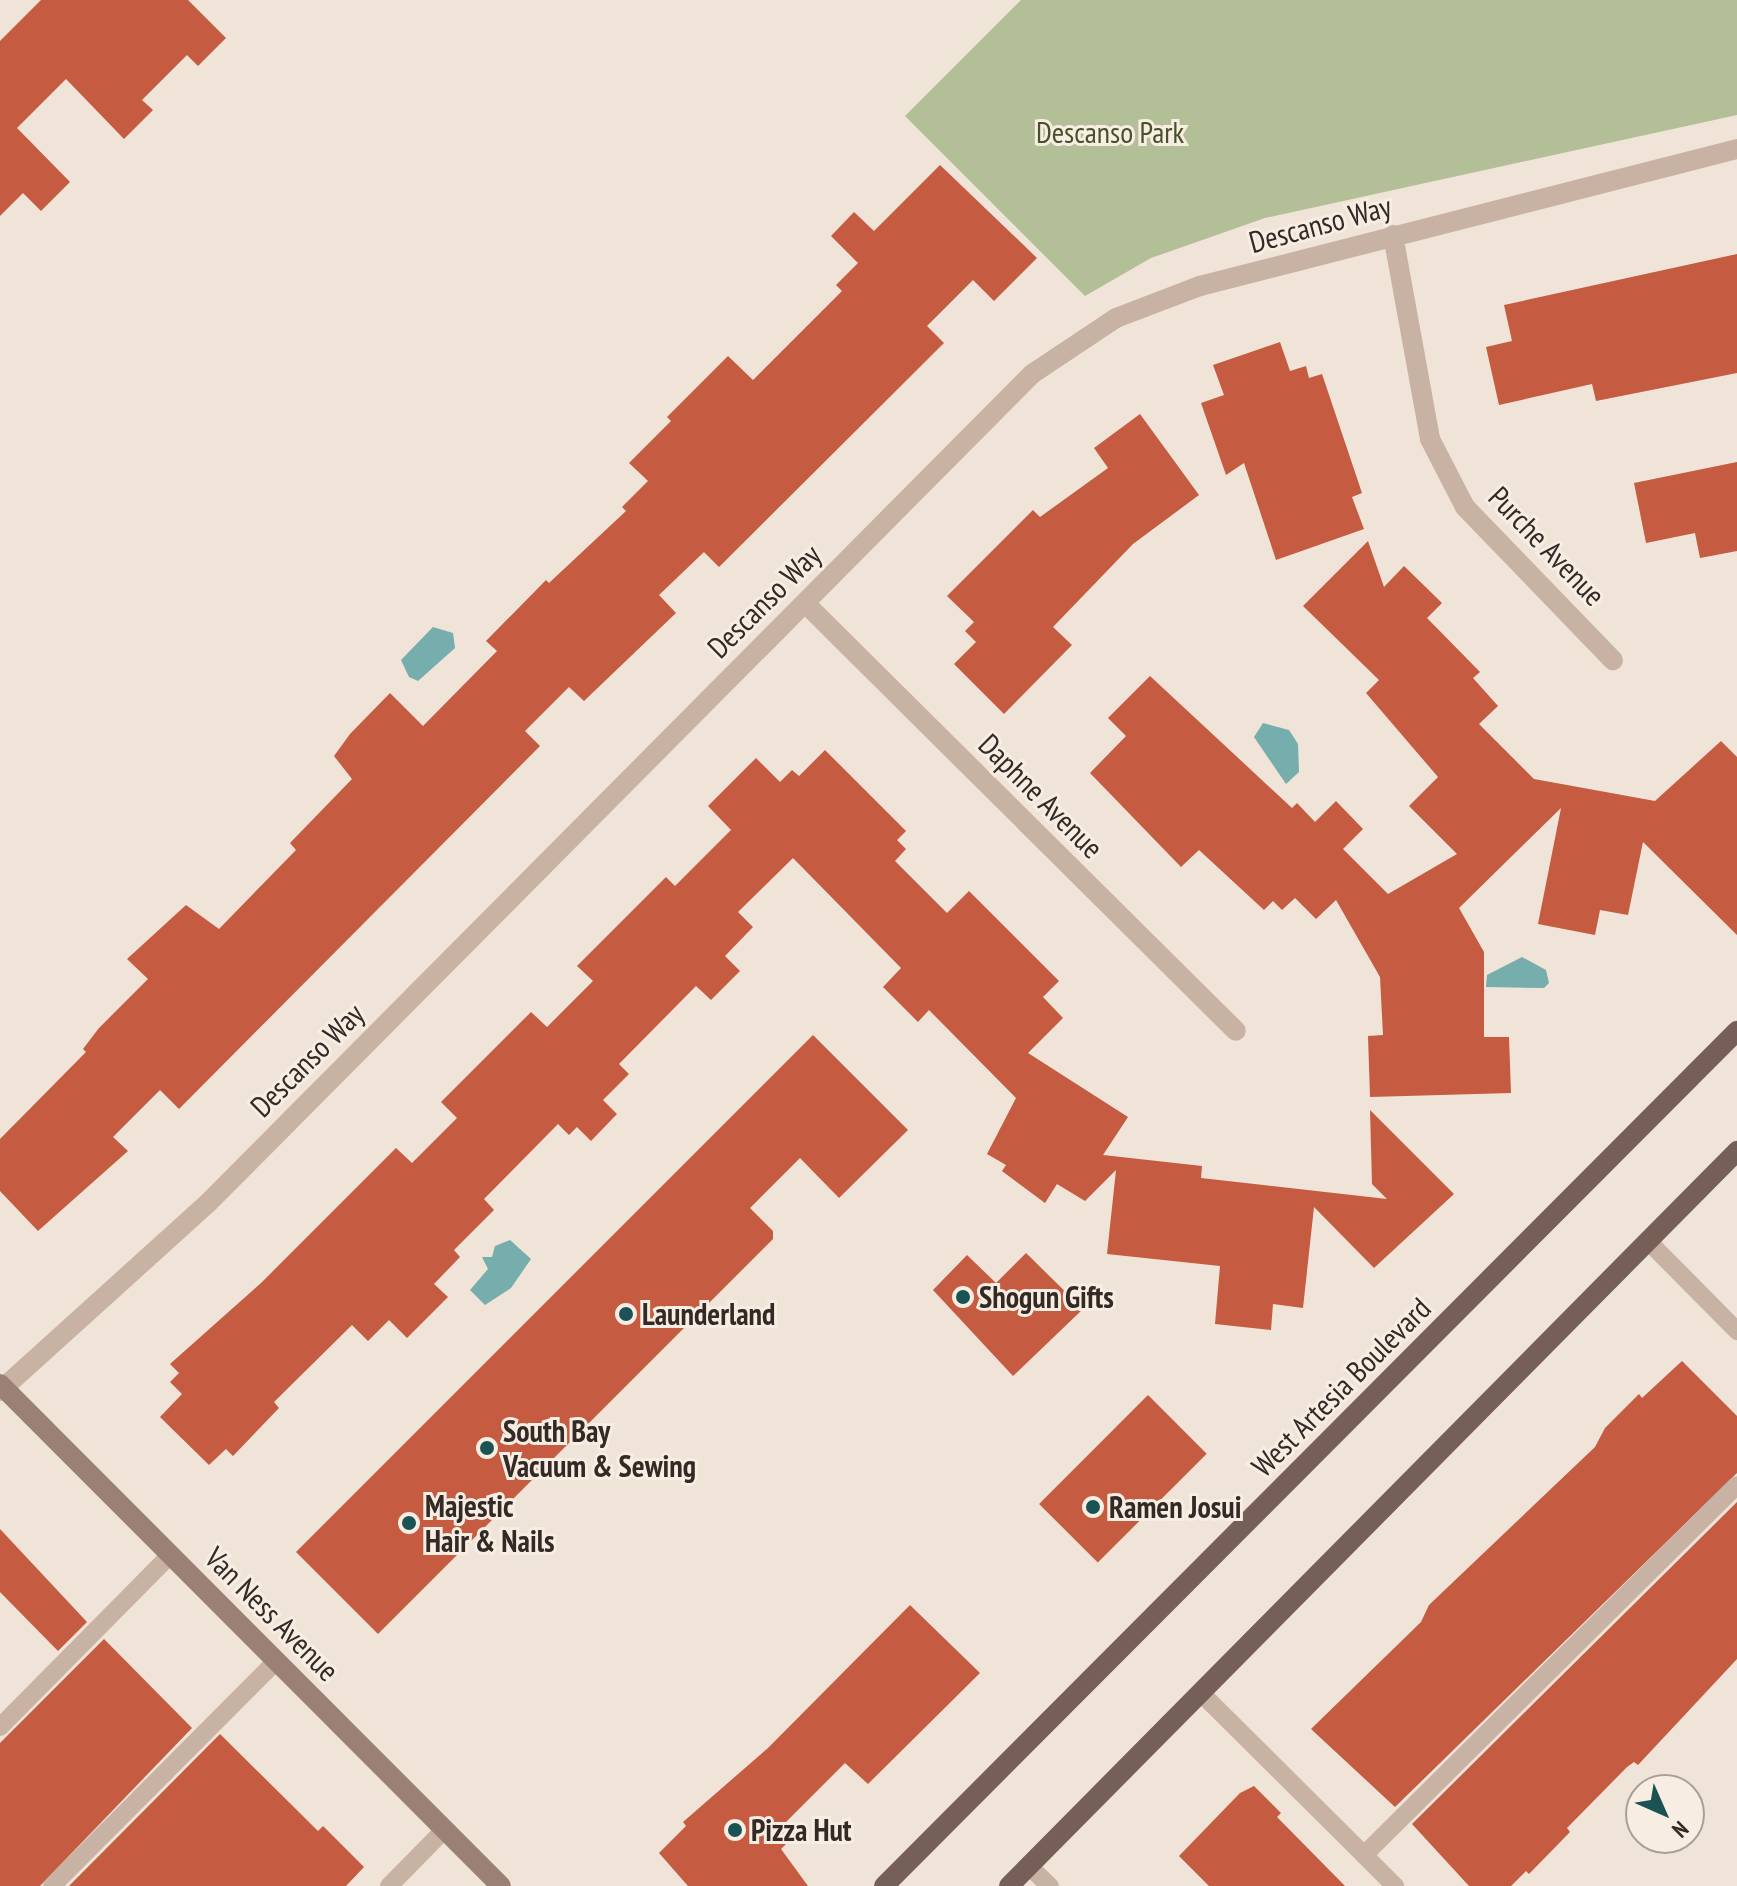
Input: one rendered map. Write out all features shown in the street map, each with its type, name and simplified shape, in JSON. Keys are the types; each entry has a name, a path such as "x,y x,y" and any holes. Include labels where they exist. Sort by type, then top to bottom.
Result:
{"main road":[{"name":"West Artesia Boulevard","path":"884,1886 1737,1031"},
{"path":"1009,1886 1737,1151"},
{"name":"Van Ness Avenue","path":"1,1387 501,1886"}],"street":[{"name":"Descanso Way","path":"1,1387 207,1204 1032,374 1116,318 1200,286 1737,149"},
{"name":"Purche Avenue","path":"1393,235 1430,439 1465,507 1613,660"},
{"name":"Daphne Avenue","path":"805,603 1236,1031"}],"lane":[{"path":"1648,1241 1737,1331"},
{"path":"1364,1855 1737,1485"},
{"path":"0,1727 170,1555"},
{"path":"52,1886 276,1661"},
{"path":"1201,1693 1395,1886"},
{"path":"389,1886 445,1829"},
{"path":"1029,1866 1050,1886"}],"green space":[{"name":"Descanso Park","path":"1021,0 1737,0 1737,115 1265,218 1151,258 1085,296 905,116"}],"water":[{"path":"433,627 453,633 455,648 418,681 409,677 401,660"},
{"path":"1263,723 1289,730 1298,744 1299,772 1286,784 1254,737"},
{"path":"1522,957 1546,970 1549,983 1544,988 1486,987 1487,975"},
{"path":"510,1240 531,1259 511,1288 485,1305 470,1290 488,1269 482,1257 492,1257 495,1246"}],"building":[{"path":"41,0 188,0 226,38 198,66 187,55 142,100 153,110 124,139 66,79 17,128 70,182 41,211 23,193 0,216 0,41"},
{"path":"940,165 1037,258 994,301 973,280 927,326 944,343 719,567 704,552 659,595 676,613 584,701 569,687 525,731 540,746 179,1109 160,1090 113,1137 128,1151 38,1231 0,1191 0,1139 86,1052 83,1049 99,1028 148,979 127,959 186,905 219,929 296,850 290,843 352,779 334,756 350,734 390,693 423,726 497,651 486,641 546,580 549,583 626,511 622,507 648,481 629,463 671,421 667,417 728,356 753,380 842,291 836,285 858,263 831,236 854,212 874,231"},
{"path":"1737,254 1737,373 1596,401 1592,384 1499,405 1486,347 1512,341 1504,305"},
{"path":"1280,342 1290,371 1306,366 1309,378 1322,374 1362,493 1352,497 1364,529 1276,560 1244,463 1226,475 1201,403 1224,395 1213,365"},
{"path":"1140,414 1199,495 1133,544 1053,627 1072,645 1004,714 954,664 976,642 965,631 974,622 947,596 1033,510 1040,517 1108,468 1094,448"},
{"path":"1737,462 1737,551 1700,558 1695,533 1646,543 1634,483"},
{"path":"1368,541 1384,587 1404,566 1442,603 1427,618 1480,672 1473,678 1498,706 1479,724 1534,779 1655,801 1721,741 1737,757 1737,935 1643,842 1628,915 1600,910 1595,935 1538,924 1561,808 1459,908 1484,952 1484,1037 1509,1037 1511,1093 1370,1097 1368,1036 1383,1035 1380,977 1336,900 1316,919 1295,898 1282,910 1273,901 1264,910 1199,850 1181,867 1090,773 1126,736 1108,718 1150,676 1292,808 1297,803 1315,822 1336,801 1363,829 1343,849 1388,894 1457,854 1409,806 1438,777 1366,693 1379,680 1303,606"},
{"path":"825,750 906,831 897,840 906,849 895,861 947,913 969,891 1059,981 1043,997 1063,1018 1028,1053 1128,1117 1103,1155 1202,1166 1201,1178 1387,1199 1372,1184 1370,1110 1454,1194 1374,1268 1314,1207 1303,1308 1273,1304 1271,1330 1215,1324 1220,1266 1107,1254 1116,1170 1085,1201 1057,1184 1045,1203 1002,1171 1006,1165 987,1154 1016,1098 929,1010 918,1022 883,987 901,968 793,858 738,912 753,927 725,956 740,971 711,1000 696,986 619,1064 629,1074 603,1100 617,1114 591,1141 577,1127 569,1135 558,1124 484,1199 494,1210 454,1250 460,1257 434,1284 448,1297 407,1338 389,1320 368,1341 352,1325 274,1402 279,1408 233,1456 226,1449 209,1465 160,1417 182,1394 170,1382 179,1373 170,1364 261,1283 396,1148 412,1163 457,1118 441,1102 531,1012 547,1027 593,981 577,966 666,877 675,886 731,830 708,806 756,758 780,782 792,770 799,776"},
{"path":"813,1035 908,1130 839,1198 800,1158 750,1208 773,1231 773,1239 378,1634 296,1552"},
{"path":"1026,1253 1083,1309 1013,1376 933,1290 967,1255 996,1283"},
{"path":"1682,1361 1737,1416 1737,1473 1395,1807 1311,1729 1421,1622 1429,1605 1595,1447 1605,1428 1639,1394 1642,1398"},
{"path":"1148,1395 1207,1454 1098,1563 1039,1504"},
{"path":"1737,1502 1737,1659 1638,1765 1634,1762 1627,1767 1567,1828 1570,1832 1529,1874 1526,1871 1511,1886 1469,1886 1412,1824"},
{"path":"0,1529 87,1622 58,1651 0,1592"},
{"path":"910,1605 980,1673 868,1784 845,1763 783,1825 794,1836 781,1849 808,1886 688,1886 659,1853 686,1826 683,1822 768,1748"},
{"path":"104,1639 192,1728 40,1886 0,1886 0,1743"},
{"path":"220,1734 318,1831 323,1826 364,1867 346,1886 69,1886"},
{"path":"1254,1786 1281,1813 1277,1817 1345,1886 1209,1886 1179,1856 1240,1793"}],"place":[{"name":"Shogun Gifts","path":"963,1297"},
{"name":"Launderland","path":"626,1314"},
{"name":"South Bay Vacuum & Sewing","path":"487,1448"},
{"name":"Ramen Josui","path":"1093,1507"},
{"name":"Majestic Hair & Nails","path":"409,1523"},
{"name":"Pizza Hut","path":"735,1830"}]}
